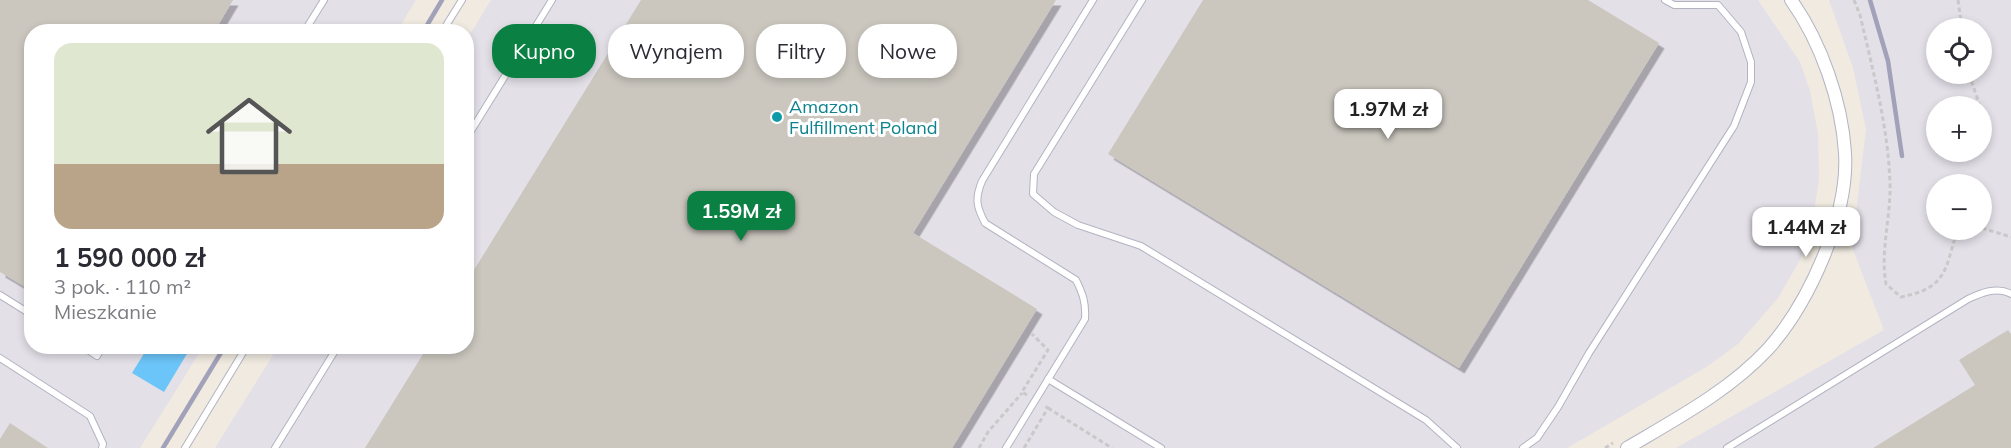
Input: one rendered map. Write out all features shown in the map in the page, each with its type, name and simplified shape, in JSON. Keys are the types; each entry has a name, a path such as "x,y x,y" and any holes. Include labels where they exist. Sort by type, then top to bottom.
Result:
{"street":[{"path":"1627,448 1728,385 1768,348 1797,309 1818,268 1834,226 1843,188 1845,154 1841,123 1831,84 1818,49 1791,0"}],"lane":[{"path":"309,24 324,0"},
{"path":"447,24 462,0"},
{"path":"474,126 552,0"},
{"path":"1006,448 1085,319 1083,294 1076,280 986,223 978,209 976,197 982,181 1094,0"},
{"path":"1142,0 1034,174 1033,194 1054,212 1078,225 1141,246 1426,420 1457,448"},
{"path":"1523,448 1538,438 1589,353 1734,126 1751,82 1751,62 1741,32 1718,5 1674,5 1665,0"},
{"path":"1727,448 1968,299 1987,291 2005,291 2011,294"},
{"path":"0,295 24,310"},
{"path":"185,448 243,354"},
{"path":"275,448 333,354"},
{"path":"0,358 90,416 103,444 102,448"},
{"path":"1048,379 1161,448"}],"path":[{"path":"1854,0 1860,15 1886,127 1890,186 1882,262 1886,284 1901,297 1923,293 1943,276 1954,240"},
{"path":"1958,0 1961,18"},
{"path":"1992,231 2011,237"},
{"path":"979,448 988,432 1022,392"},
{"path":"1048,408 1112,448"},
{"path":"1605,448 1615,442"}],"shaded area":[{"path":"0,0 416,0 401,24 24,24 24,354 199,354 140,448 0,448"},
{"path":"491,0 1758,0 1800,62 1810,91 1818,134 1819,179 1814,212 1800,260 1778,298 1738,344 1708,366 1567,448 215,448 274,354 474,354 474,28"},
{"path":"1829,0 2011,0 2011,448 1676,448 1884,330 1852,247 1866,129 1853,68"}],"water":[{"path":"144,354 187,354 164,392 132,373"}],"building":[{"path":"0,0 233,0 219,24 24,24 24,286 0,272"},
{"name":"Amazon Fulfillment Poland","path":"641,0 1056,0 913,233 1037,309 952,448 365,448 423,354 474,354 474,270 593,78 596,78 596,73 608,53 608,78 744,78 744,24 626,24"},
{"path":"1203,0 1588,0 1659,43 1459,368 1108,154"},
{"path":"2008,330 2011,334 2011,448 1873,448 1975,385 1959,360"},
{"path":"10,423 48,448 0,448 0,439"}],"railway":[{"path":"428,24 442,0"},
{"path":"1870,0 1888,61 1902,156"},
{"path":"163,448 220,354"}],"place":[{"name":"Amazon Fulfillment Poland","path":"777,117"}]}
